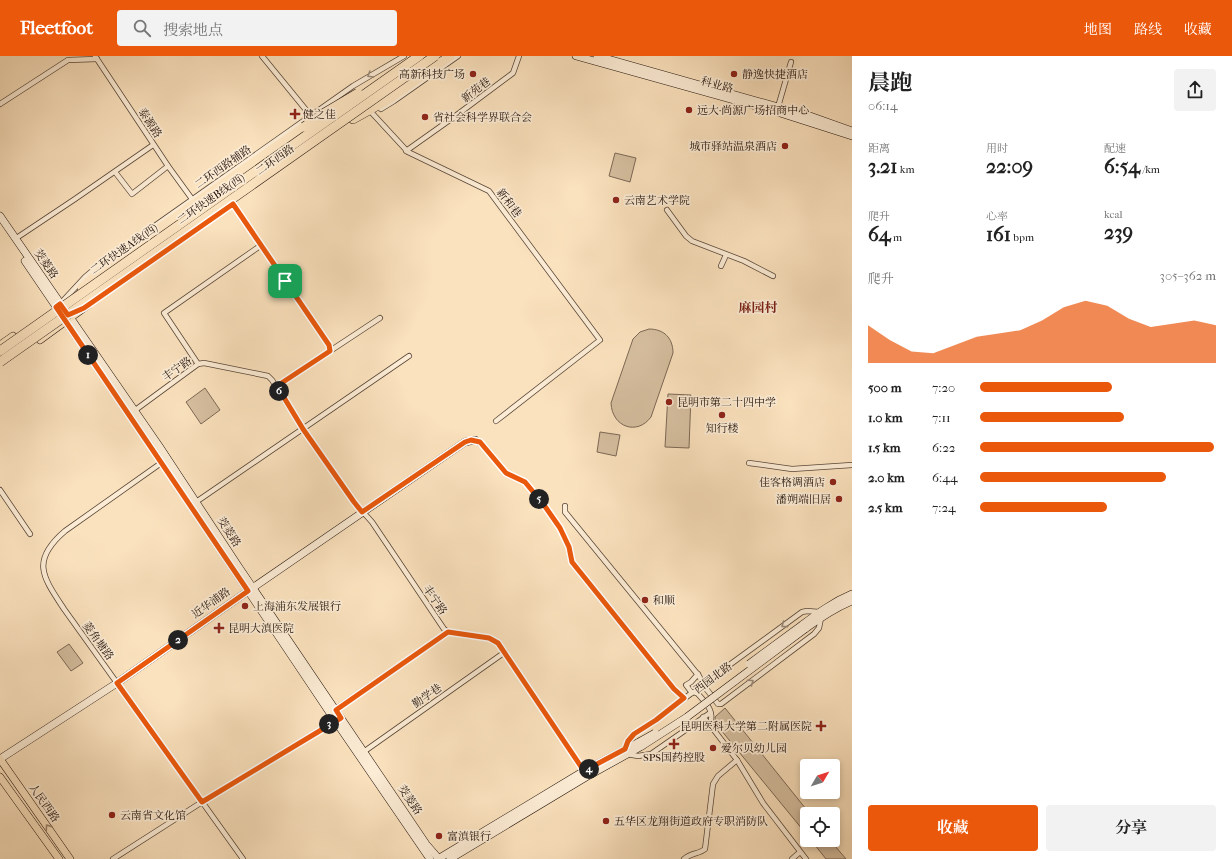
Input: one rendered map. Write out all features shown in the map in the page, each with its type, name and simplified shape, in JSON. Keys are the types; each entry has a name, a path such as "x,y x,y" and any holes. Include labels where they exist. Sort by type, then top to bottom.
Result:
{"highway":[{"name":"二环快速A线(西)","path":"0,352 419,56"},
{"name":"二环快速B线(西)","path":"0,361 435,56"},
{"path":"353,119 392,97 450,56"},
{"path":"82,288 100,270 319,116 404,67"}],"main road":[{"name":"二环西路","path":"59,307 82,288 412,56"},
{"name":"二环西路","path":"67,318 233,204 442,56"},
{"path":"0,361 47,324 59,307"},
{"path":"0,346 59,307"},
{"path":"0,352 47,324 67,318"},
{"path":"0,367 67,318"},
{"name":"人民西路","path":"0,759 70,859"},
{"name":"人民西路","path":"0,777 59,859"}],"street":[{"path":"262,56 311,116"},
{"name":"二环西路辅路","path":"59,307 78,284 97,267 358,83 404,56"},
{"path":"353,119 372,112 394,101 458,56"},
{"name":"新苑巷","path":"406,151 513,73 519,56"},
{"name":"科业路","path":"576,56 777,112 852,136"},
{"name":"科业路","path":"597,56 810,116 852,131"},
{"path":"0,104 68,60 96,58"},
{"name":"泰源路","path":"96,58 168,166 192,199"},
{"path":"778,107 791,62"},
{"name":"新和巷","path":"372,112 406,151 489,191 600,340 496,421"},
{"path":"15,239 154,145"},
{"path":"114,172 132,194 168,166"},
{"path":"233,204 260,246 329,345 330,351"},
{"path":"667,210 686,236 692,241 743,261 773,276"},
{"name":"茭菱路","path":"0,216 59,307"},
{"name":"茭菱路","path":"0,224 134,411 164,461 196,502 250,589"},
{"path":"198,364 164,313 260,246"},
{"path":"721,266 726,255"},
{"name":"茭菱路","path":"67,318 333,712 426,844 439,859"},
{"path":"277,386 380,318"},
{"path":"196,502 409,356"},
{"name":"丰宁路","path":"134,411 198,364 204,363 268,376 277,386 303,429 354,502 372,522 432,611 448,632"},
{"path":"475,440 485,447 506,473 525,482 544,505 560,528 569,547 572,562 674,689 684,698"},
{"name":"近华浦路","path":"0,759 117,683 250,589 465,442 475,440"},
{"name":"菱角塘路","path":"164,461 55,539 45,555 44,567 48,585 243,859"},
{"path":"749,463 792,469 852,465"},
{"path":"0,490 30,534"},
{"path":"565,506 565,512 698,674 704,686 718,704 814,634 819,628 820,614 808,611 802,612 706,682 704,686"},
{"name":"西园北路","path":"450,859 640,744 804,627 837,601 852,594"},
{"name":"西园北路","path":"820,614 852,601"},
{"path":"333,712 448,632 489,638 498,643 505,652 584,771"},
{"name":"勤学巷","path":"362,754 505,652"},
{"path":"692,693 686,685 698,674"},
{"path":"710,713 650,754 638,756 626,752 628,741 634,734 656,720 684,698 695,692 697,692 711,709 710,713 712,716 710,725"},
{"path":"703,717 737,760 763,803 806,859"},
{"path":"113,859 202,802 338,719"},
{"name":"西园北路","path":"439,859 584,771 626,752"},
{"name":"茭菱路","path":"362,754 430,859"},
{"path":"684,859 691,854 703,851 705,849 713,784 718,776 737,760"},
{"path":"792,859 800,852"}],"shaded area":[{"path":"615,153 636,158 630,182 609,176"},
{"path":"654,329 667,335 673,348 673,353 651,417 639,426 626,426 620,423 616,418 612,411 611,403 633,339 640,332"},
{"path":"205,388 220,410 201,424 186,402"},
{"path":"668,394 691,395 689,448 665,447"},
{"path":"600,432 620,435 616,456 597,452"},
{"path":"69,644 83,663 71,671 57,652"},
{"path":"725,708 804,807 800,807 800,826 716,724 715,717"},
{"path":"817,847 836,847 846,859 826,859"}],"place":[{"name":"高新科技广场","path":"473,74"},
{"name":"静逸快捷酒店","path":"734,74"},
{"name":"远大·尚源广场招商中心","path":"689,110"},
{"name":"健之佳","path":"295,114"},
{"name":"省社会科学界联合会","path":"425,117"},
{"name":"城市驿站温泉酒店","path":"785,146"},
{"name":"云南艺术学院","path":"616,200"},
{"name":"昆明市第二十四中学","path":"669,402"},
{"name":"知行楼","path":"722,415"},
{"name":"佳客格调酒店","path":"833,482"},
{"name":"潘朔端旧居","path":"839,499"},
{"name":"和顺","path":"645,600"},
{"name":"上海浦东发展银行","path":"245,606"},
{"name":"昆明大滇医院","path":"219,628"},
{"name":"昆明医科大学第二附属医院","path":"821,726"},
{"name":"SPS国药控股","path":"674,744"},
{"name":"爱尔贝幼儿园","path":"713,748"},
{"name":"云南省文化馆","path":"112,815"},
{"name":"五华区龙翔街道政府专职消防队","path":"606,821"},
{"name":"富滇银行","path":"439,836"}],"district":[{"name":"麻园村","path":"758,307"}],"route":[{"path":"233,204 285,281 329,345 330,351 277,386 303,429 362,512 465,442 471,440 480,442 509,476 518,478 525,482 544,505 560,528 569,547 572,562 674,689 684,698 656,720 634,734 628,741 625,749 584,771 498,643 489,638 448,632 336,710 341,718 202,802 117,683 248,591 56,307 60,304 68,315 84,308 233,204"}]}
